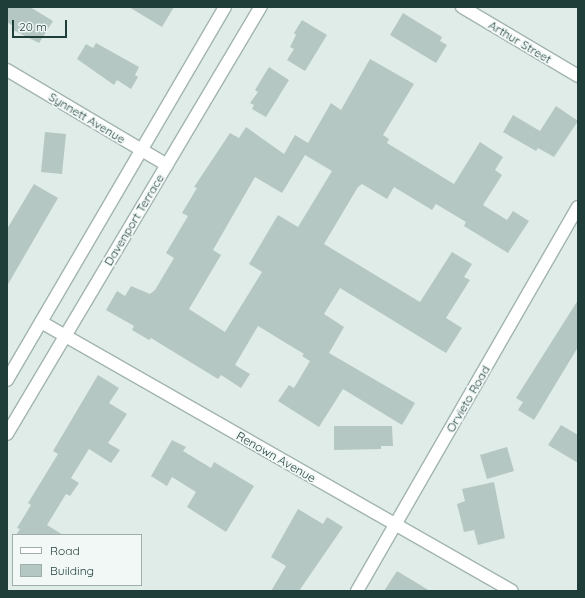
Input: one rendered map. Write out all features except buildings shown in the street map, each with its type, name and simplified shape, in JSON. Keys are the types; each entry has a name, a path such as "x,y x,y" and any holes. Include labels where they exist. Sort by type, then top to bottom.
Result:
{"street":[{"path":"7,380 226,7"},
{"name":"Davenport Terrace","path":"7,434 261,7"},
{"name":"Arthur Street","path":"462,7 578,76"},
{"name":"Synnett Avenue","path":"7,70 167,166"},
{"name":"Orvieto Road","path":"357,591 578,207"},
{"name":"Renown Avenue","path":"41,322 395,526 512,591"}]}
